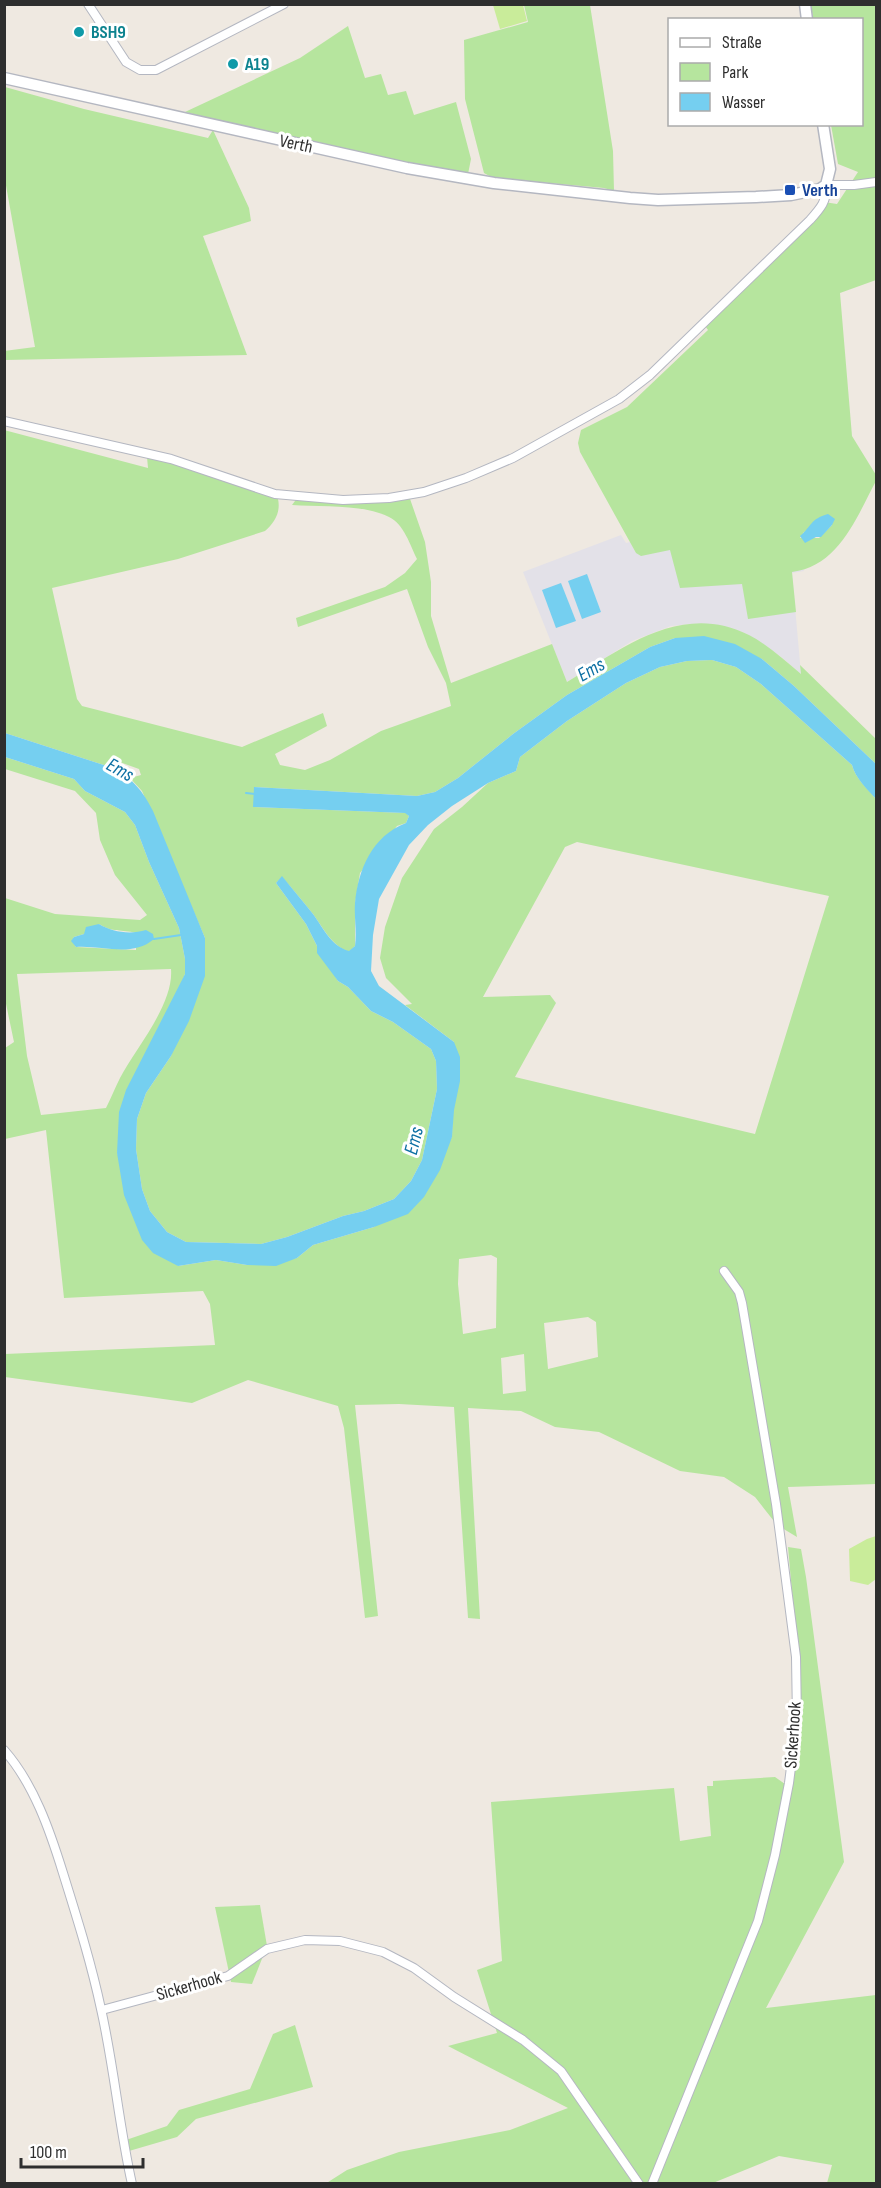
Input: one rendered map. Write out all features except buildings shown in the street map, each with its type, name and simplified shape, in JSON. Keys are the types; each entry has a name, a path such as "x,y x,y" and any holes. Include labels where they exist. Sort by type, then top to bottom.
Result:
{"street":[{"path":"88,4 126,62 140,70 156,70 284,4"},
{"name":"Verth","path":"4,78 407,168 494,183 658,200 791,195 811,192 826,184 854,185 876,182"},
{"path":"4,421 171,459 275,494 344,500 389,498 424,492 466,478 513,458 589,417 634,388 810,220 824,202 827,194 826,184 830,169 823,126"},
{"name":"Sickerhook","path":"652,2184 758,1921 775,1855 789,1783 796,1720 796,1657 776,1504 742,1303 739,1292 724,1271"},
{"path":"4,1750 14,1761 39,1807 57,1853 81,1930 102,2010 132,2184"},
{"name":"Sickerhook","path":"102,2010 228,1976 267,1949 305,1940 340,1941 383,1952 414,1968 454,1997 523,2040 561,2071 639,2184"}],"shaded area":[{"path":"621,535 626,543 630,542 636,553 720,541 802,567 804,571 792,573 801,674 780,656 747,634 710,624 691,624 671,626 632,641 567,682 523,572"}],"green space":[{"path":"493,5 523,5 527,21 500,29"},
{"path":"524,5 590,5 613,151 614,191 604,188 493,178 484,173 465,99 464,40 528,22"},
{"path":"811,5 876,5 876,280 840,293 852,436 876,475 876,481 853,524 834,550 808,568 792,572 796,612 748,619 742,584 680,588 670,550 641,556 636,553 580,452 578,443 581,430 627,407 708,330 703,323 824,202 837,204 858,172 838,164 831,126 863,126 863,18 813,18","holes":["832,525 819,538 800,538 804,532"]},
{"path":"348,26 365,78 381,74 388,95 406,91 414,115 456,102 471,159 468,174 325,146 185,112 300,58"},
{"path":"5,87 84,109 208,138 213,130 249,208 251,221 203,236 247,355 5,360 4,351 35,347 5,180"},
{"path":"4,430 148,468 147,457 169,461 278,499 276,517 265,531 178,559 52,588 77,699 82,706 242,747 323,713 327,726 275,754 280,765 305,770 330,760 381,731 451,706 446,683 428,647 407,589 298,627 296,618 385,587 405,573 417,559 403,530 389,517 355,508 292,505 298,497 409,496 425,542 431,582 431,616 451,683 552,644 567,682 631,643 654,633 676,626 700,623 724,626 756,639 801,674 800,665 876,739 876,764 794,686 762,659 675,638 650,647 567,695 458,778 435,792 417,796 254,787 254,807 406,813 409,816 406,823 397,826 360,873 355,904 355,946 349,952 337,945 324,931 282,877 276,883 306,924 338,981 348,987 371,1011 393,1022 431,1049 436,1061 437,1089 422,1160 411,1181 394,1199 261,1244 186,1242 167,1232 150,1211 142,1189 136,1149 137,1119 146,1093 171,1056 205,938 142,791 130,778 141,775 139,769 114,760 113,768 5,733"},
{"path":"712,660 736,667 761,684 852,765 859,779 876,799 876,1484 788,1487 797,1537 777,1525 755,1497 724,1477 680,1471 599,1432 555,1427 521,1411 468,1408 480,1619 468,1618 454,1407 399,1404 355,1405 378,1616 365,1618 344,1428 338,1406 248,1380 192,1403 5,1377 5,1354 215,1345 210,1304 203,1291 64,1298 46,1130 5,1139 5,1048 14,1042 5,999 5,898 55,914 140,920 147,915 115,875 100,840 96,813 75,791 5,769 5,757 74,779 85,791 125,812 135,825 179,928 185,959 185,974 117,1153 178,1266 216,1260 247,1265 297,1258 313,1245 374,1227 452,1137 454,1042 405,1005 412,1004 386,978 380,958 385,927 402,878 434,829 488,783 516,771 520,757 567,721 626,683 660,667 687,661","holes":["577,842 829,896 755,1134 515,1077 556,1003 550,995 483,997 565,847","99,924 113,930 136,933 136,950 76,947 72,941 74,937 84,934","171,969 167,997 153,1025 120,1078 106,1108 41,1115 27,1056 17,974","491,1255 497,1258 496,1328 463,1334 458,1284 459,1259","588,1317 596,1322 598,1357 548,1369 544,1323","524,1354 526,1391 503,1394 501,1358"]},
{"path":"876,1536 876,1579 868,1585 850,1581 849,1549"},
{"path":"788,1547 801,1549 806,1577 844,1862 766,2008 876,1995 876,2183 827,2183 832,2165 779,2156 713,2183 325,2184 347,2170 399,2152 510,2130 568,2108 448,2046 497,2033 477,1970 502,1961 491,1802 674,1788 680,1841 711,1836 707,1786 713,1786 713,1781 775,1777 785,1784 775,1850 780,1848 795,1772 801,1693"},
{"path":"260,1905 267,1946 252,1984 231,1982 215,1907"},
{"path":"295,2025 313,2087 196,2119 177,2137 129,2151 126,2140 167,2126 179,2110 250,2089 273,2034"}],"water":[{"path":"828,514 835,519 832,525 821,537 805,543 800,536 814,521"},
{"path":"587,574 601,612 582,619 568,581"},
{"path":"561,583 576,621 556,628 542,590"},
{"path":"704,636 735,644 762,659 794,686 876,764 876,799 859,779 852,765 761,684 736,667 712,660 687,661 660,667 626,683 567,721 520,757 516,771 488,783 452,806 428,825 409,845 379,899 373,935 371,971 379,986 454,1042 460,1057 460,1081 454,1110 452,1137 440,1170 424,1197 408,1214 374,1227 313,1245 297,1258 276,1266 247,1265 216,1260 178,1266 153,1253 142,1240 124,1195 117,1153 119,1112 126,1090 185,974 185,959 179,928 135,825 125,812 85,791 74,779 5,757 5,733 113,768 137,786 153,811 205,938 205,976 189,1021 171,1056 146,1093 137,1119 136,1149 142,1189 150,1211 167,1232 186,1242 261,1244 394,1199 411,1181 422,1160 437,1089 436,1061 431,1049 393,1022 371,1011 348,987 338,981 317,953 317,946 306,924 276,883 282,876 324,931 337,945 349,951 355,946 355,903 363,867 384,836 406,823 409,816 405,813 253,807 254,787 417,796 435,792 458,778 567,695 650,647 675,638"},
{"path":"99,924 121,932 146,930 153,934 154,939 145,945 127,949 76,947 71,941 74,937 84,934 86,927"}],"waterway":[{"path":"246,793 255,794"},
{"path":"154,939 181,935"}],"place":[{"name":"BSH9","path":"79,32"},
{"name":"A19","path":"233,64"},
{"name":"Verth","path":"790,190"}],"water label":[{"name":"Ems","path":"591,670"},
{"name":"Ems","path":"120,770"},
{"name":"Ems","path":"414,1141"}]}
